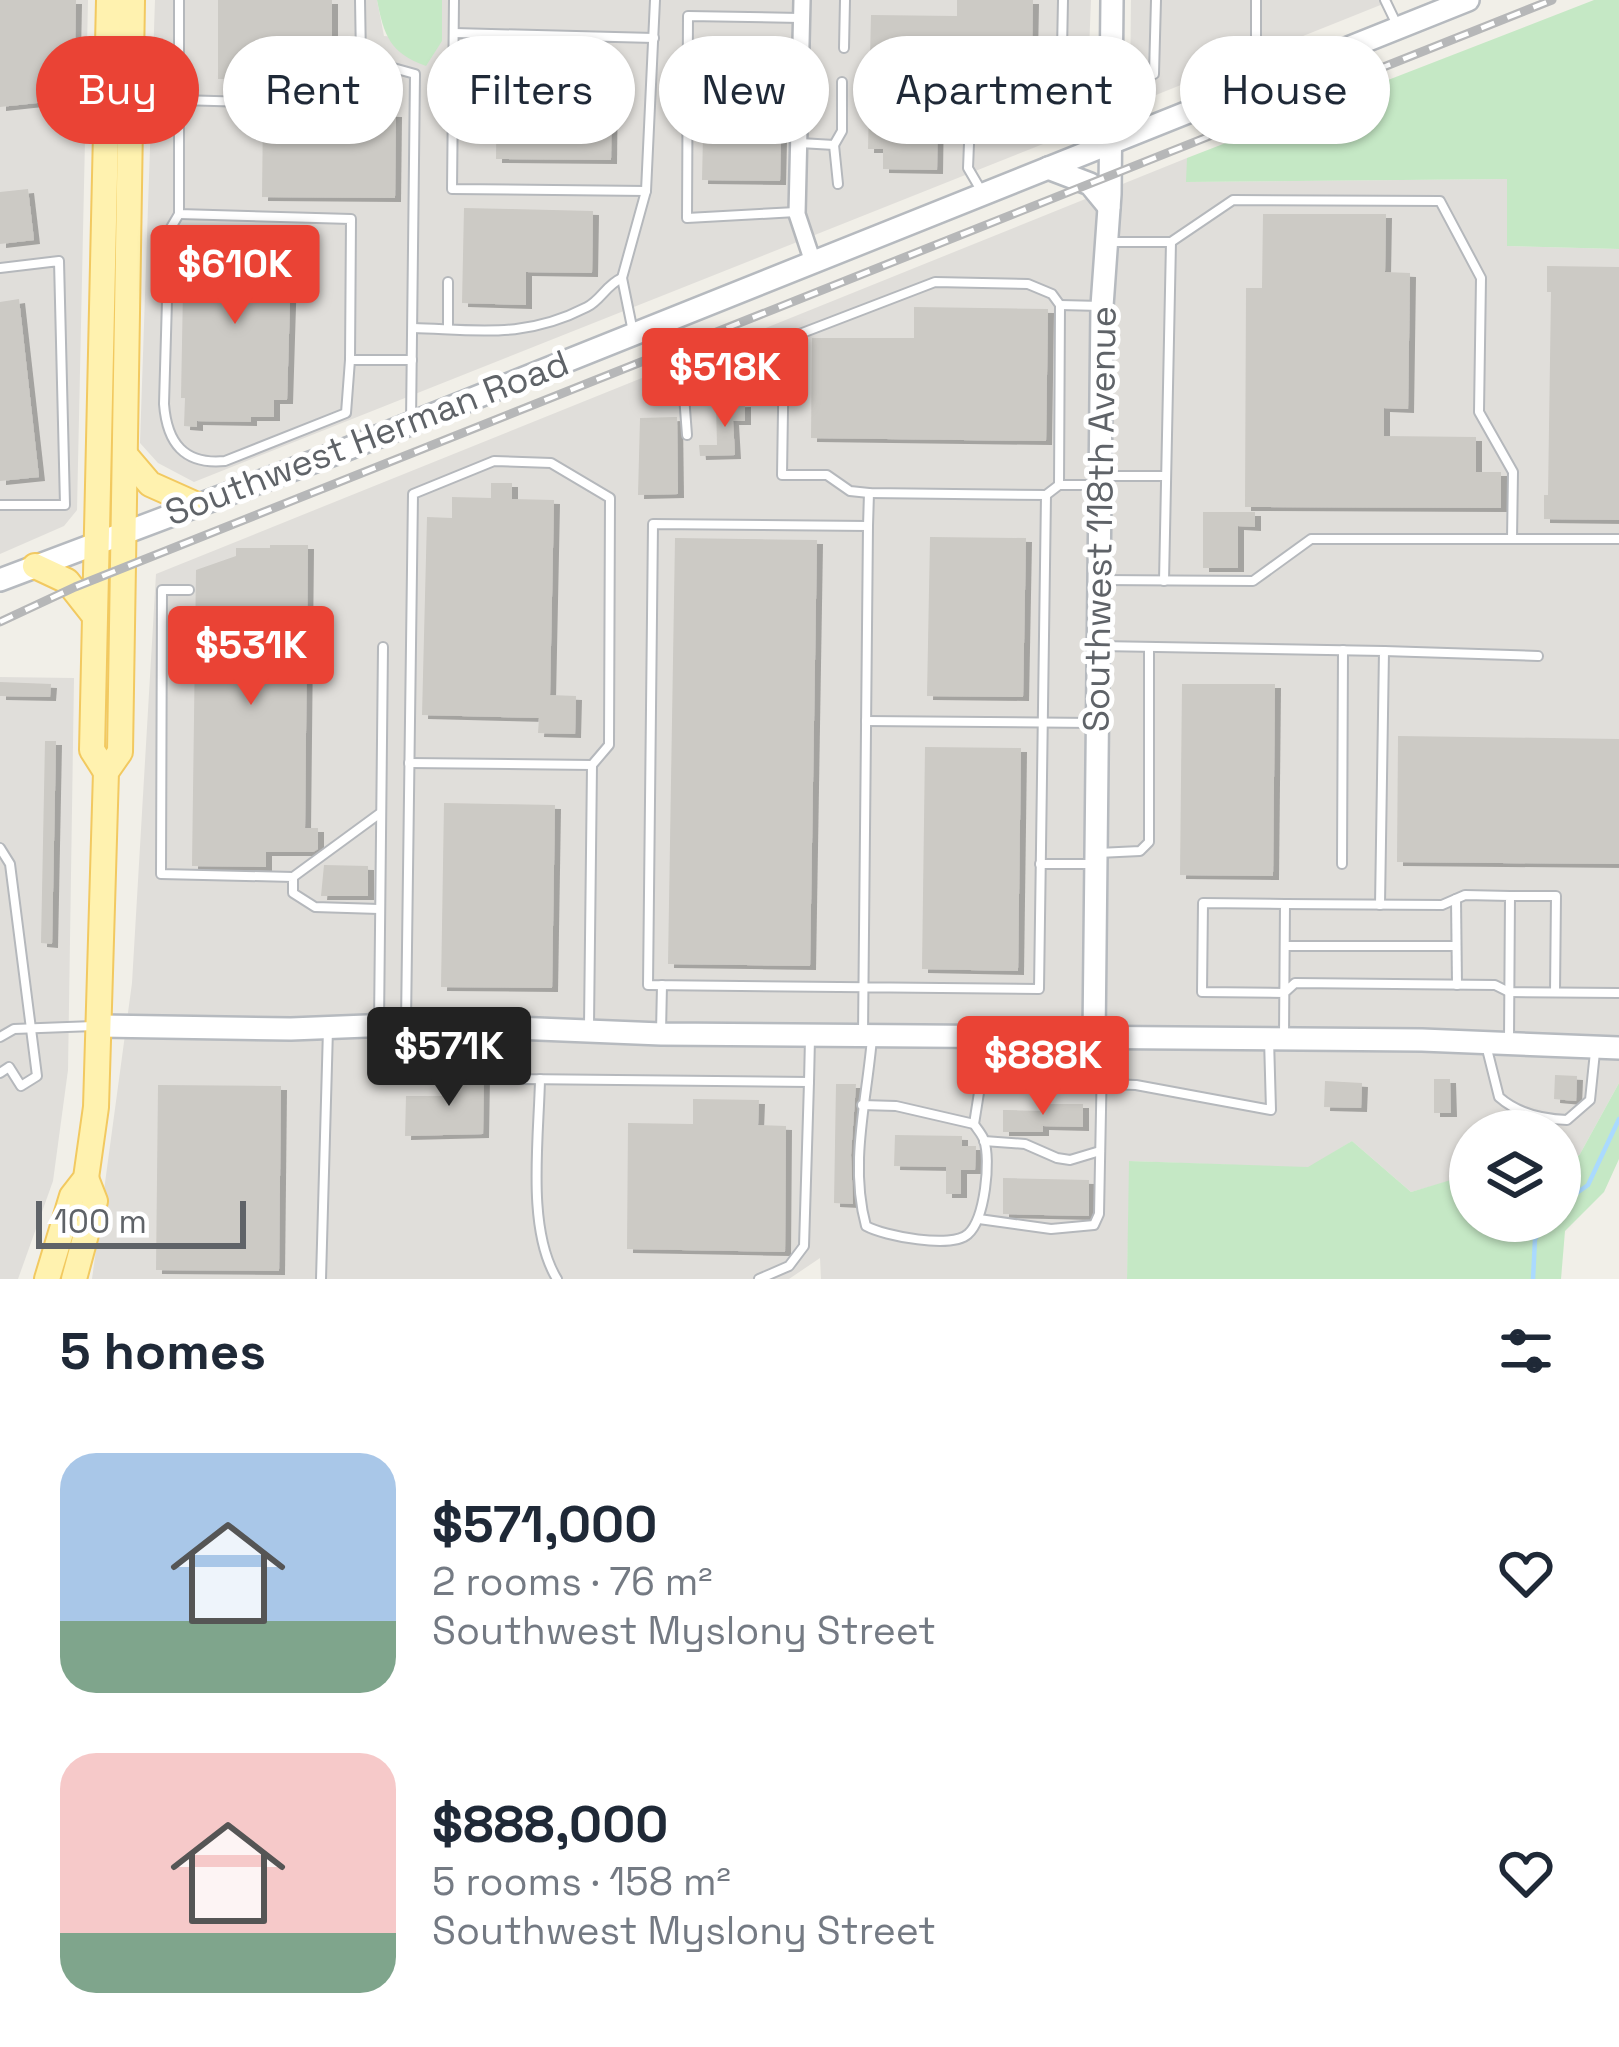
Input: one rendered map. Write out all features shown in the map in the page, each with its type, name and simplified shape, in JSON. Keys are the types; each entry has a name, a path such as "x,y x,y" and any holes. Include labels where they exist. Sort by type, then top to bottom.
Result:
{"main road":[{"path":"78,1278 94,1201 86,1178 101,1026 106,772 92,750 93,614 103,380 109,0"},
{"path":"106,772 120,752 132,0"},
{"path":"127,457 150,484 197,506"},
{"path":"34,566 67,581 93,614"},
{"path":"47,1279 72,1196 86,1178"}],"street":[{"path":"801,36 802,0"},
{"name":"Southwest 118th Avenue","path":"1111,36 1112,0"},
{"name":"Southwest Herman Road","path":"1379,36 1468,0"},
{"path":"799,144 797,212 813,262"},
{"name":"Southwest Herman Road","path":"0,580 411,423 1107,144"},
{"name":"Southwest 118th Avenue","path":"1094,1038 1102,306 1110,144"},
{"path":"1047,167 1090,184 1109,207"},
{"path":"101,1026 406,1025 589,1033 1276,1038 1610,1047"}],"lane":[{"path":"179,0 179,36"},
{"path":"360,0 361,36"},
{"path":"454,0 452,189 646,191"},
{"path":"633,334 622,278 646,191 655,0"},
{"path":"844,0 844,47"},
{"path":"982,194 968,168 970,119 1051,118 1061,100 1063,0"},
{"path":"1155,36 1156,0"},
{"path":"1256,0 1256,36"},
{"path":"1385,0 1399,28"},
{"path":"797,212 687,218 688,16 801,18"},
{"path":"454,33 654,38"},
{"path":"403,71 416,74 411,423"},
{"path":"838,184 834,145 842,131 842,82"},
{"path":"179,144 179,214 169,231 164,404 165,424 174,446 185,456 208,463 225,461 346,413 351,219 179,214"},
{"path":"816,144 834,145"},
{"path":"1106,242 1171,242 1233,200 1440,201 1481,278 1479,412 1513,472 1511,539"},
{"path":"1164,580 1171,242"},
{"path":"0,268 59,261 65,505 0,506"},
{"path":"413,328 534,329 592,305 602,290 622,278"},
{"path":"448,282 448,329"},
{"path":"1059,485 1060,305 1052,294 1028,284 935,282 797,334 784,346 782,475 827,475 850,491 869,493 1046,495 1059,485 1166,476"},
{"path":"1060,305 1102,306"},
{"path":"668,320 680,356 687,435"},
{"path":"350,360 412,360"},
{"path":"406,1025 413,494 494,461 551,463 610,498 609,745 592,765 589,1033"},
{"path":"869,493 863,987 868,1080 862,1105 861,1209 866,1226 880,1234 951,1241 967,1235 979,1219 986,1177 984,1141 974,1124 981,1080 979,1038"},
{"path":"868,526 653,524 648,985 1039,989 1046,495"},
{"path":"1099,580 1253,581 1311,539 1619,539"},
{"path":"189,590 161,590 161,874 292,877 380,813"},
{"path":"1098,646 1538,656"},
{"path":"379,1026 382,647"},
{"path":"1040,864 1148,847 1149,647"},
{"path":"1342,864 1343,650"},
{"path":"1380,904 1384,651"},
{"path":"866,721 1097,723"},
{"path":"410,763 592,765"},
{"path":"0,848 10,864 37,1076 21,1086 9,1067 0,1073"},
{"path":"292,877 293,892 315,907 379,909"},
{"path":"1555,992 1556,896 1465,895 1442,905 1203,903 1202,992 1284,992 1295,983 1495,986 1509,992 1619,993"},
{"path":"1510,896 1509,992 1497,1044 1499,1097 1545,1119 1567,1120 1590,1100 1596,1070 1610,1047"},
{"path":"1456,899 1456,985"},
{"path":"981,1080 1101,1082 1271,1110 1284,992 1285,904"},
{"path":"1285,946 1456,946"},
{"path":"661,1034 662,985"},
{"path":"0,1037 14,1029 101,1026"},
{"path":"320,1279 328,1027"},
{"path":"521,1029 520,1079 809,1082"},
{"path":"758,1279 789,1266 804,1246 810,1036"},
{"path":"979,1219 1051,1229 1094,1225 1099,1214 1102,1059 1094,1038"},
{"path":"540,1079 538,1197 544,1259 557,1279"},
{"path":"862,1105 913,1109 974,1124"},
{"path":"984,1141 1025,1144 1070,1160 1100,1151"}],"shaded area":[{"path":"0,0 88,0 87,36 36,36 36,144 85,144 77,510 64,526 0,554"},
{"path":"155,0 377,0 384,36 223,36 223,144 403,144 403,38 427,40 427,144 635,144 635,36 442,36 442,0 1091,0 1090,36 853,36 853,144 1043,144 194,482 158,463 140,443 150,144 199,144 199,36 154,36"},
{"path":"1131,0 1393,0 1303,36 1180,36 1180,85 1156,95 1156,36 1131,36"},
{"path":"1187,158 1187,182 1508,179 1507,246 1619,249 1619,1083 1581,1152 1581,1110 1449,1110 1449,1181 1411,1192 1352,1141 1309,1168 1130,1161 1127,1279 821,1279 820,1258 789,1279 92,1279 132,983 156,574"},
{"path":"0,677 74,678 68,1070 53,1181 18,1279 0,1279"}],"green space":[{"path":"377,0 442,0 442,36 427,36 426,66 403,54 403,36 388,36"},
{"path":"1594,0 1619,0 1619,249 1507,246 1507,179 1186,182 1187,158 1223,144 1390,144 1390,79"},
{"path":"1619,1083 1619,1159 1604,1192 1581,1215 1581,1152"},
{"path":"1352,1141 1411,1192 1449,1181 1449,1242 1564,1242 1561,1279 1127,1279 1129,1161 1308,1167"}],"building":[{"path":"0,0 76,0 75,36 36,36 36,103 0,107"},
{"path":"218,0 332,0 332,36 223,36 223,79 218,79"},
{"path":"957,0 1033,0 1032,36 871,36 871,15 957,16"},
{"path":"263,144 396,144 395,198 262,197"},
{"path":"496,144 611,144 611,160 496,159"},
{"path":"703,144 781,144 780,181 702,180"},
{"path":"868,144 937,144 937,170 883,169 883,149 868,149"},
{"path":"28,189 34,240 0,244 0,192"},
{"path":"464,208 593,211 592,273 526,272 526,305 462,303"},
{"path":"1263,214 1386,214 1385,272 1410,273 1408,409 1384,408 1384,436 1476,437 1476,472 1501,472 1501,508 1245,507 1246,288 1262,288"},
{"path":"184,235 292,237 287,400 274,400 274,417 251,417 251,422 197,421 197,427 184,426"},
{"path":"1547,266 1619,267 1619,520 1544,519 1551,292 1547,292"},
{"path":"19,299 39,477 0,481 0,302"},
{"path":"914,307 1048,309 1046,441 811,438 812,338 914,338"},
{"path":"745,403 745,421 733,421 735,455 700,456 699,445 717,445 716,404"},
{"path":"677,417 678,494 638,495 640,418"},
{"path":"491,483 512,483 512,499 554,500 550,695 576,696 575,734 538,733 539,718 422,715 427,517 452,518 452,497 491,498"},
{"path":"1203,512 1255,512 1255,527 1238,526 1238,568 1203,568"},
{"path":"930,537 1026,538 1023,697 927,696"},
{"path":"675,538 817,540 810,966 668,964"},
{"path":"308,545 305,828 318,828 318,849 266,852 266,867 192,866 196,570 236,556 236,548"},
{"path":"0,682 51,684 50,697 0,696"},
{"path":"1182,684 1275,684 1273,876 1180,875"},
{"path":"1398,736 1619,739 1619,864 1397,862"},
{"path":"45,741 56,741 52,944 41,943"},
{"path":"925,747 1021,748 1018,971 922,969"},
{"path":"444,803 555,805 552,988 441,987"},
{"path":"324,865 368,866 368,896 321,896"},
{"path":"453,1071 484,1072 483,1134 405,1136 406,1096 452,1096"},
{"path":"1555,1075 1577,1076 1576,1101 1554,1099"},
{"path":"1434,1079 1450,1079 1451,1110 1434,1113"},
{"path":"1325,1081 1362,1083 1361,1108 1324,1107"},
{"path":"836,1084 856,1084 853,1204 834,1203"},
{"path":"158,1085 281,1086 279,1271 156,1270"},
{"path":"693,1099 759,1100 758,1125 786,1126 785,1252 627,1249 628,1123 693,1124"},
{"path":"1044,1104 1083,1104 1083,1127 1003,1132 1003,1110 1044,1111"},
{"path":"895,1135 962,1136 962,1146 976,1146 975,1170 961,1170 961,1194 946,1194 946,1167 894,1166"},
{"path":"1003,1178 1089,1180 1089,1216 1003,1214"}],"waterway":[{"path":"1581,1190 1588,1185 1619,1119"},
{"path":"1533,1279 1535,1242"}],"railway":[{"path":"0,622 75,587 1552,0"}]}
